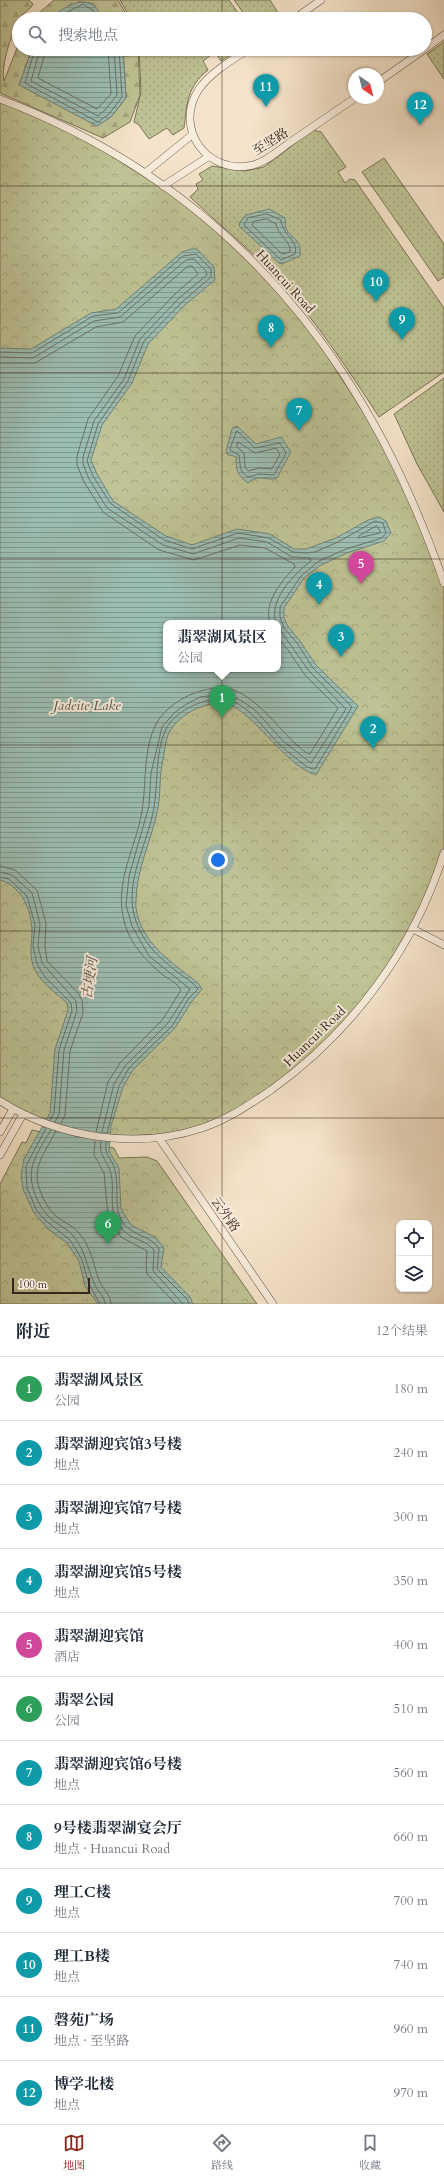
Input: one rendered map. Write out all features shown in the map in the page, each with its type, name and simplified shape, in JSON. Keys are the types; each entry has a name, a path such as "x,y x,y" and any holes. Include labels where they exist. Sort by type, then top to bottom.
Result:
{"street":[{"path":"304,12 321,0"},
{"path":"432,44 444,35"},
{"path":"163,186 208,157 198,145 193,134 191,107 200,88 208,79 239,56"},
{"path":"384,78 415,56"},
{"name":"Huancui Road","path":"0,99 72,131 144,173 206,219 256,264 298,311 328,349 356,392 387,449 428,540 444,583"},
{"name":"至坚路","path":"208,157 219,163 235,166 256,164 267,159 348,103"},
{"path":"144,173 193,134"},
{"name":"Huancui Road","path":"23,1114 70,1132 122,1139 159,1138 182,1134 216,1122 263,1095 299,1069 333,1037 367,999 392,964 412,929 429,894 444,853"},
{"path":"412,929 444,945"},
{"path":"0,1101 23,1114 0,1155"},
{"path":"0,1132 13,1109"},
{"name":"云外路","path":"159,1138 273,1304"}],"green space":[{"path":"0,0 29,0 33,4 26,12 12,12 12,35 4,66 4,81 14,56 29,56 19,85 111,117 126,98 123,56 138,56 140,95 130,122 103,138 0,93"},
{"path":"54,0 118,0 125,12 95,12 91,3 79,2 61,12 40,12"},
{"path":"120,0 229,0 237,12 127,12"},
{"path":"234,0 270,0 278,12 243,12"},
{"path":"444,42 444,79 428,56 432,56 432,50"},
{"path":"139,56 210,56 203,61 208,70 201,76 189,96 184,128 173,135 167,128 149,139 139,125 134,122 141,92"},
{"path":"218,56 228,56 221,61"},
{"path":"0,99 72,131 193,208 298,311 387,449 444,583 444,853 429,894 378,985 299,1069 216,1123 159,1138 70,1132 0,1101"},
{"path":"313,130 321,132 346,167 338,172 345,183 350,179 355,180 444,308 444,372 379,417 330,344 290,292 254,256 190,197 198,189 196,184 203,180 199,174 212,166 245,171 264,167"},
{"path":"384,158 444,244 444,277 438,281 362,172"},
{"path":"444,378 444,512 417,464 394,414"},
{"path":"32,1130 114,1148 119,1158 147,1157 157,1161 257,1304 0,1304 0,1184 22,1142 26,1143"}],"water":[{"path":"79,2 87,3 96,7 98,12 59,12 68,6"},
{"path":"29,56 123,56 126,98 111,117 97,126 19,85"},
{"path":"269,209 285,218 286,228 298,242 300,250 300,256 282,264 279,263 239,226 240,222 246,215"},
{"name":"Jadeite Lake","path":"197,249 214,267 215,280 185,305 148,344 132,383 102,425 91,460 97,474 113,501 166,536 192,545 237,529 270,534 294,549 306,549 336,538 368,520 379,517 386,521 391,533 384,541 347,553 321,565 304,578 284,608 284,617 287,625 316,665 358,706 316,775 303,769 291,760 243,713 232,706 221,703 200,707 180,719 168,734 166,741 160,778 158,808 141,866 136,907 140,923 150,941 172,963 198,983 202,989 192,1001 175,1028 133,1070 123,1087 111,1126 109,1151 119,1168 121,1209 131,1225 155,1237 164,1248 161,1267 190,1297 193,1304 98,1304 85,1286 79,1261 67,1243 48,1229 34,1213 23,1189 21,1176 24,1159 50,1113 55,1049 68,1010 67,1003 47,986 35,971 31,956 32,931 30,915 24,900 20,893 8,883 0,880 0,348 31,349 91,313 116,309 182,252"},
{"path":"237,426 256,444 281,437 291,452 277,478 260,478 252,480 248,483 239,475 236,465 236,457 227,454 226,451 232,429"}],"place":[{"name":"磬苑广场","path":"266,107"},
{"name":"博学北楼","path":"420,125"},
{"name":"理工B楼","path":"376,302"},
{"name":"理工C楼","path":"402,340"},
{"name":"9号楼翡翠湖宴会厅","path":"271,348"},
{"name":"翡翠湖迎宾馆6号楼","path":"299,431"},
{"name":"翡翠湖迎宾馆","path":"361,584"},
{"name":"翡翠湖迎宾馆5号楼","path":"319,605"},
{"name":"翡翠湖迎宾馆7号楼","path":"341,657"},
{"name":"翡翠湖风景区","path":"222,718"},
{"name":"翡翠湖迎宾馆3号楼","path":"373,749"},
{"name":"翡翠公园","path":"108,1244"}],"water label":[{"name":"古埂河","path":"89,978"}]}
